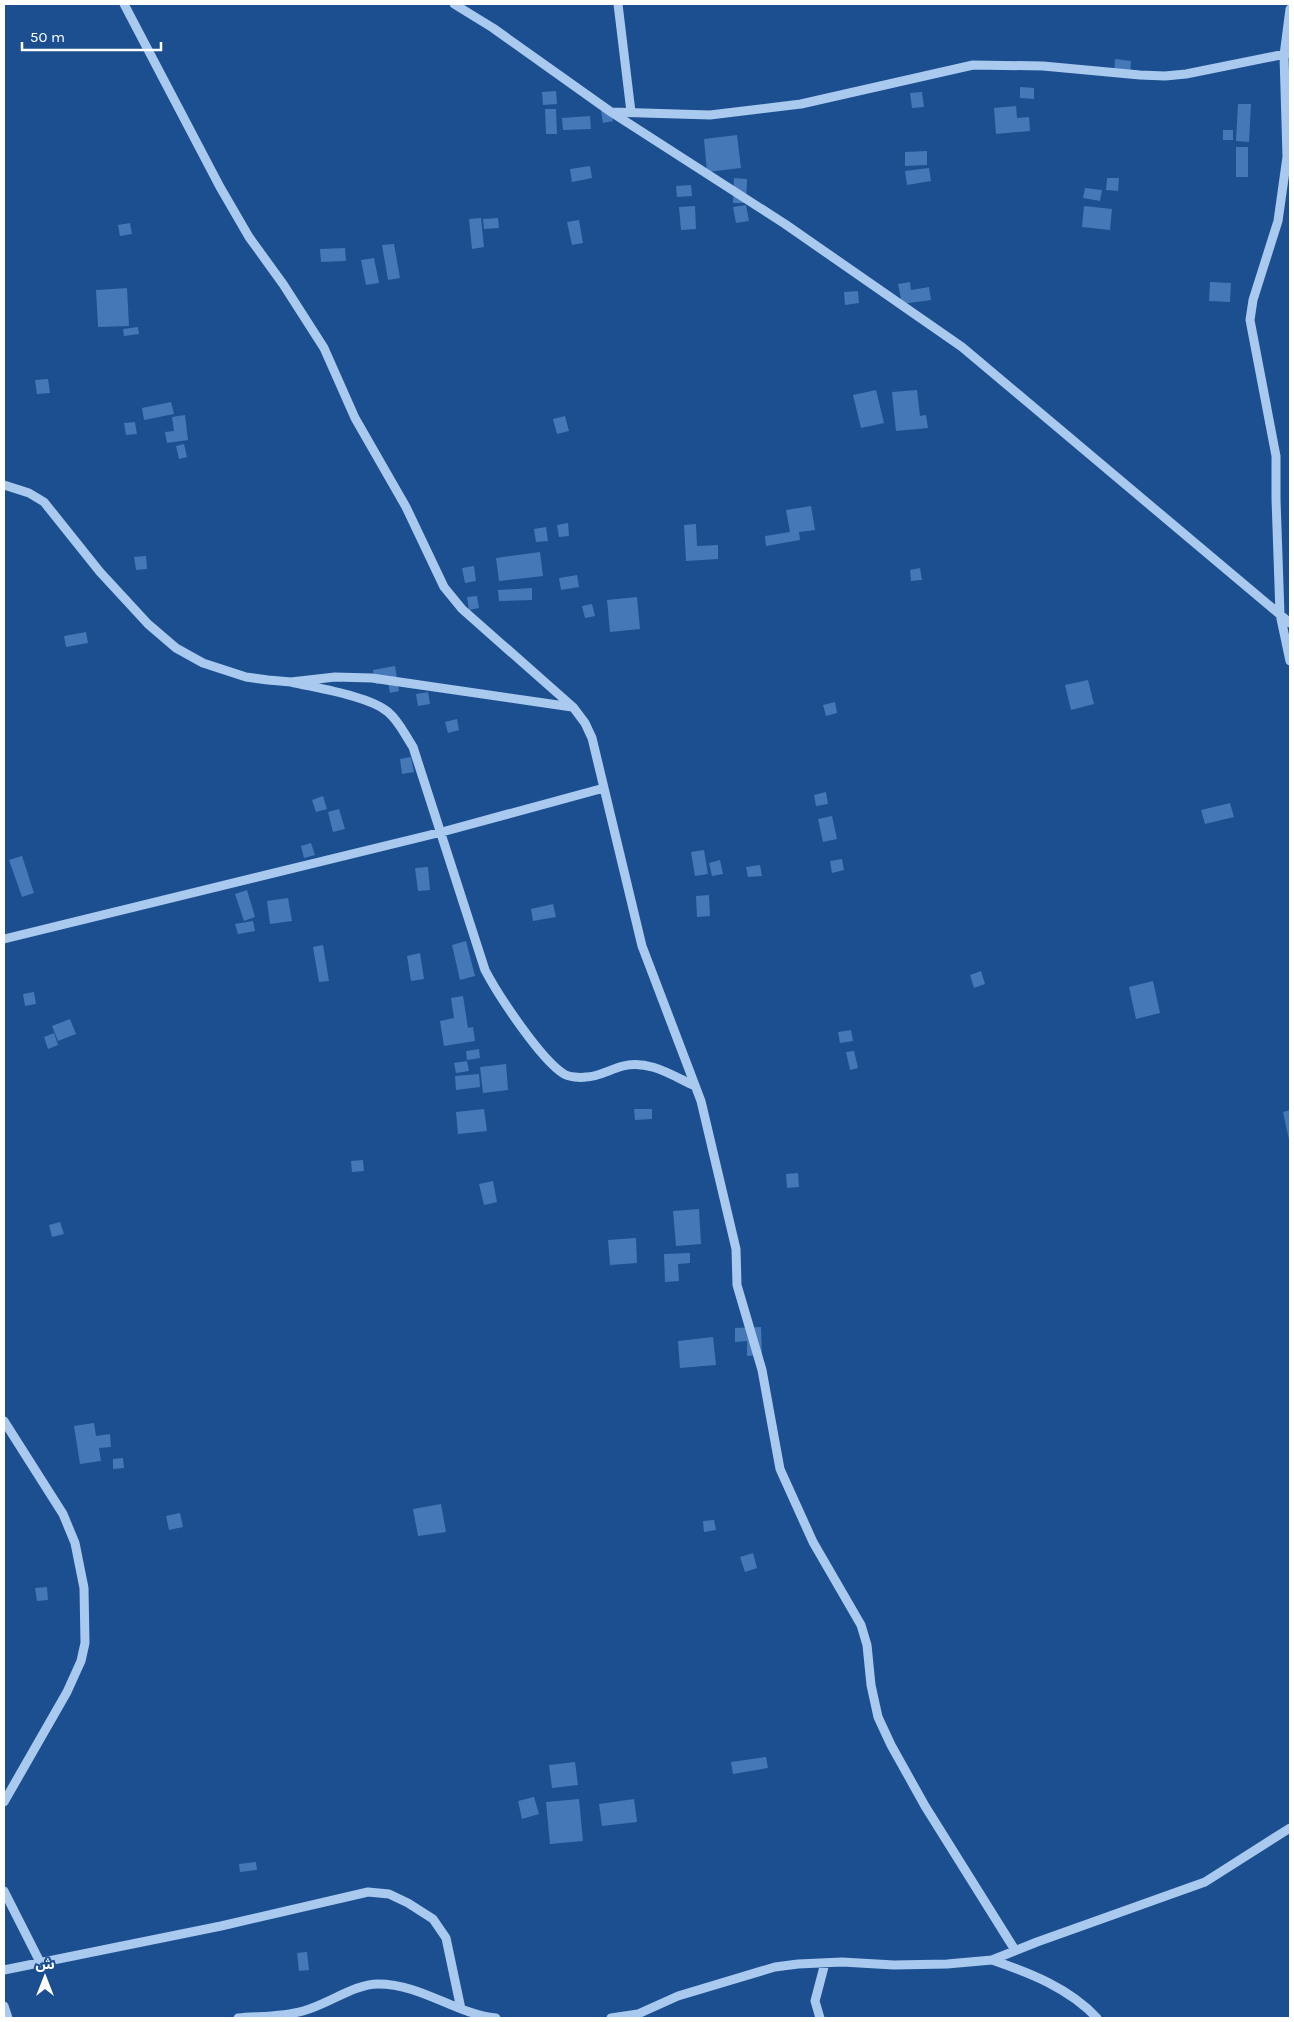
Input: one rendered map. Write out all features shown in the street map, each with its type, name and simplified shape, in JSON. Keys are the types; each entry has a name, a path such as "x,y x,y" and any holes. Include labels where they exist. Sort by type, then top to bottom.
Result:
{"street":[{"path":"124,4 224,195 249,236 283,284 324,348 355,418 406,506 444,587 462,609 573,707 585,723 592,738 642,946 701,1101 736,1249 738,1285 762,1370 780,1468 813,1542 861,1626 867,1644 871,1685 878,1717 891,1745 925,1806 1016,1950"},
{"path":"454,4 493,28 611,112 785,224 962,346 1290,623"},
{"path":"618,4 631,112"},
{"path":"1290,9 1287,54 1286,157 1278,221 1253,300 1250,320 1276,456 1280,614 1290,661"},
{"path":"611,112 710,115 801,104 973,66 1043,66 1165,76 1186,74 1287,54"},
{"path":"4,485 29,493 44,502 100,572 148,624 176,648 203,664 224,671 268,680 291,682 345,695 387,711 400,725 413,747 485,970 493,986 548,1060 564,1074 588,1078 625,1065 638,1064 650,1066 695,1086"},
{"path":"291,682 336,677 372,678 573,707"},
{"path":"4,939 442,832 604,788"},
{"path":"4,1421 63,1514 75,1544 84,1588 85,1643 81,1661 67,1692 4,1802"},
{"path":"611,2018 637,2016 678,1996 775,1967 825,1963 894,1965 968,1963 992,1960 1205,1882 1290,1828"},
{"path":"4,1891 40,1962"},
{"path":"4,1970 221,1926 368,1892 389,1894 408,1903 433,1920 446,1938 461,2009"},
{"path":"992,1960 1029,1972 1046,1981 1079,2002 1097,2018"},
{"path":"820,2018 815,2001 825,1963"},
{"path":"238,2018 302,2012 365,1986 377,1984 397,1986 426,1993 461,2009 496,2018"},
{"path":"4,2006 8,2018"}],"building":[{"path":"1115,59 1131,61 1130,76 1114,74"},
{"path":"1020,87 1034,88 1034,99 1020,98"},
{"path":"556,91 557,104 543,105 542,92"},
{"path":"922,92 924,107 912,108 910,93"},
{"path":"1238,104 1251,104 1249,142 1236,141"},
{"path":"1016,106 1017,118 1029,117 1030,131 996,134 994,108"},
{"path":"545,109 556,109 557,134 546,134"},
{"path":"611,109 613,121 603,123 601,111"},
{"path":"590,116 591,129 563,130 562,118"},
{"path":"1223,130 1233,130 1233,140 1223,140"},
{"path":"737,135 741,168 707,172 704,139"},
{"path":"1236,147 1248,147 1248,177 1236,177"},
{"path":"927,151 927,165 905,166 905,152"},
{"path":"590,166 592,178 572,182 570,169"},
{"path":"929,168 931,181 907,185 905,171"},
{"path":"734,178 747,179 746,203 733,203"},
{"path":"1107,178 1119,178 1118,191 1106,190"},
{"path":"691,185 692,196 677,197 676,186"},
{"path":"1085,188 1102,190 1100,201 1083,198"},
{"path":"746,205 749,221 736,223 733,207"},
{"path":"695,206 696,229 681,230 679,207"},
{"path":"1084,206 1112,209 1110,230 1082,227"},
{"path":"481,218 484,247 472,249 469,219"},
{"path":"498,218 499,228 484,229 483,219"},
{"path":"579,220 583,243 572,245 567,222"},
{"path":"130,223 132,234 120,236 118,225"},
{"path":"394,244 400,278 388,280 382,245"},
{"path":"345,248 346,261 321,262 320,249"},
{"path":"374,258 379,283 366,285 361,260"},
{"path":"910,282 911,290 929,287 931,300 902,304 898,284"},
{"path":"1210,282 1231,283 1230,302 1209,301"},
{"path":"127,288 129,326 98,327 96,290"},
{"path":"858,291 859,303 845,305 844,292"},
{"path":"138,327 139,334 124,336 123,329"},
{"path":"48,379 50,393 37,394 35,380"},
{"path":"876,390 884,423 861,428 853,395"},
{"path":"917,390 920,416 926,415 928,428 896,431 892,392"},
{"path":"171,402 174,414 144,420 142,408"},
{"path":"185,415 188,440 167,443 165,432 174,431 172,417"},
{"path":"565,416 569,431 557,434 553,419"},
{"path":"135,422 137,434 126,435 124,423"},
{"path":"184,444 187,457 179,459 176,446"},
{"path":"811,506 815,530 799,532 800,540 766,546 765,536 790,532 786,510"},
{"path":"568,523 569,536 559,537 557,525"},
{"path":"696,524 697,546 718,545 718,559 686,561 684,525"},
{"path":"546,527 548,541 536,542 534,529"},
{"path":"540,552 543,576 499,581 496,558"},
{"path":"146,556 147,569 136,570 134,557"},
{"path":"474,566 476,581 465,583 462,568"},
{"path":"920,568 922,580 911,581 910,570"},
{"path":"577,575 579,587 561,590 559,578"},
{"path":"532,588 532,600 499,601 498,590"},
{"path":"477,596 479,608 469,610 467,597"},
{"path":"637,597 640,629 610,632 607,600"},
{"path":"592,604 595,616 585,618 582,606"},
{"path":"86,632 88,643 66,647 64,636"},
{"path":"395,666 399,691 390,693 388,682 376,684 373,670"},
{"path":"1088,680 1094,704 1071,710 1065,685"},
{"path":"428,692 430,704 418,706 416,694"},
{"path":"835,702 837,713 826,716 823,705"},
{"path":"457,719 459,730 448,733 445,722"},
{"path":"411,757 414,772 402,774 400,759"},
{"path":"826,792 828,804 816,806 814,795"},
{"path":"323,796 327,809 316,812 312,800"},
{"path":"1230,803 1234,817 1205,824 1201,810"},
{"path":"339,809 345,829 333,832 328,812"},
{"path":"832,816 837,839 823,842 818,819"},
{"path":"311,843 315,855 304,858 301,846"},
{"path":"704,850 708,874 695,876 691,852"},
{"path":"22,856 34,893 22,897 9,860"},
{"path":"842,859 844,870 832,873 830,861"},
{"path":"720,860 723,874 712,876 709,863"},
{"path":"760,865 762,876 748,877 746,867"},
{"path":"428,867 430,890 418,891 415,868"},
{"path":"247,890 255,917 244,921 235,894"},
{"path":"709,895 710,916 697,917 696,896"},
{"path":"288,898 292,921 270,924 267,901"},
{"path":"553,904 556,917 533,921 531,909"},
{"path":"253,921 255,931 238,934 235,924"},
{"path":"466,941 475,976 460,980 452,945"},
{"path":"323,945 329,981 319,982 313,947"},
{"path":"420,953 424,979 411,981 407,956"},
{"path":"981,971 985,984 974,988 970,975"},
{"path":"1153,981 1160,1013 1136,1019 1129,987"},
{"path":"34,992 36,1004 25,1006 23,994"},
{"path":"463,996 468,1028 473,1027 475,1041 444,1046 440,1021 454,1018 451,998"},
{"path":"70,1019 76,1034 58,1041 52,1026"},
{"path":"851,1030 853,1041 840,1043 838,1032"},
{"path":"54,1033 58,1045 48,1049 44,1037"},
{"path":"479,1049 480,1058 467,1060 466,1051"},
{"path":"854,1051 858,1068 850,1070 846,1052"},
{"path":"467,1061 469,1071 456,1073 454,1063"},
{"path":"506,1064 508,1090 483,1093 480,1067"},
{"path":"479,1074 480,1087 456,1090 455,1076"},
{"path":"484,1109 487,1131 458,1134 456,1112"},
{"path":"634,1109 652,1109 652,1119 635,1120"},
{"path":"1290,1110 1290,1140 1289,1140 1283,1112"},
{"path":"363,1160 364,1171 352,1172 351,1161"},
{"path":"798,1173 799,1187 787,1188 786,1174"},
{"path":"493,1181 497,1202 484,1205 479,1184"},
{"path":"699,1209 701,1244 676,1246 673,1211"},
{"path":"60,1222 64,1234 52,1237 49,1225"},
{"path":"636,1238 637,1263 610,1265 608,1240"},
{"path":"690,1253 690,1263 678,1264 679,1281 665,1282 664,1254"},
{"path":"761,1327 762,1355 747,1356 747,1341 735,1342 735,1328"},
{"path":"713,1337 716,1365 680,1368 678,1341"},
{"path":"94,1423 96,1436 110,1434 111,1447 99,1448 101,1461 80,1464 74,1426"},
{"path":"123,1458 124,1468 113,1469 113,1459"},
{"path":"441,1504 446,1532 418,1536 413,1509"},
{"path":"180,1513 183,1527 169,1530 166,1516"},
{"path":"714,1520 716,1530 704,1532 703,1521"},
{"path":"753,1553 757,1568 745,1572 740,1557"},
{"path":"47,1587 48,1600 37,1601 35,1588"},
{"path":"766,1757 768,1768 733,1774 731,1762"},
{"path":"575,1762 578,1785 552,1788 549,1765"},
{"path":"534,1797 539,1814 522,1819 518,1801"},
{"path":"579,1799 583,1841 550,1844 546,1802"},
{"path":"634,1799 637,1822 602,1826 599,1804"},
{"path":"256,1862 257,1870 240,1872 239,1864"},
{"path":"307,1952 309,1970 299,1971 297,1953"}]}
